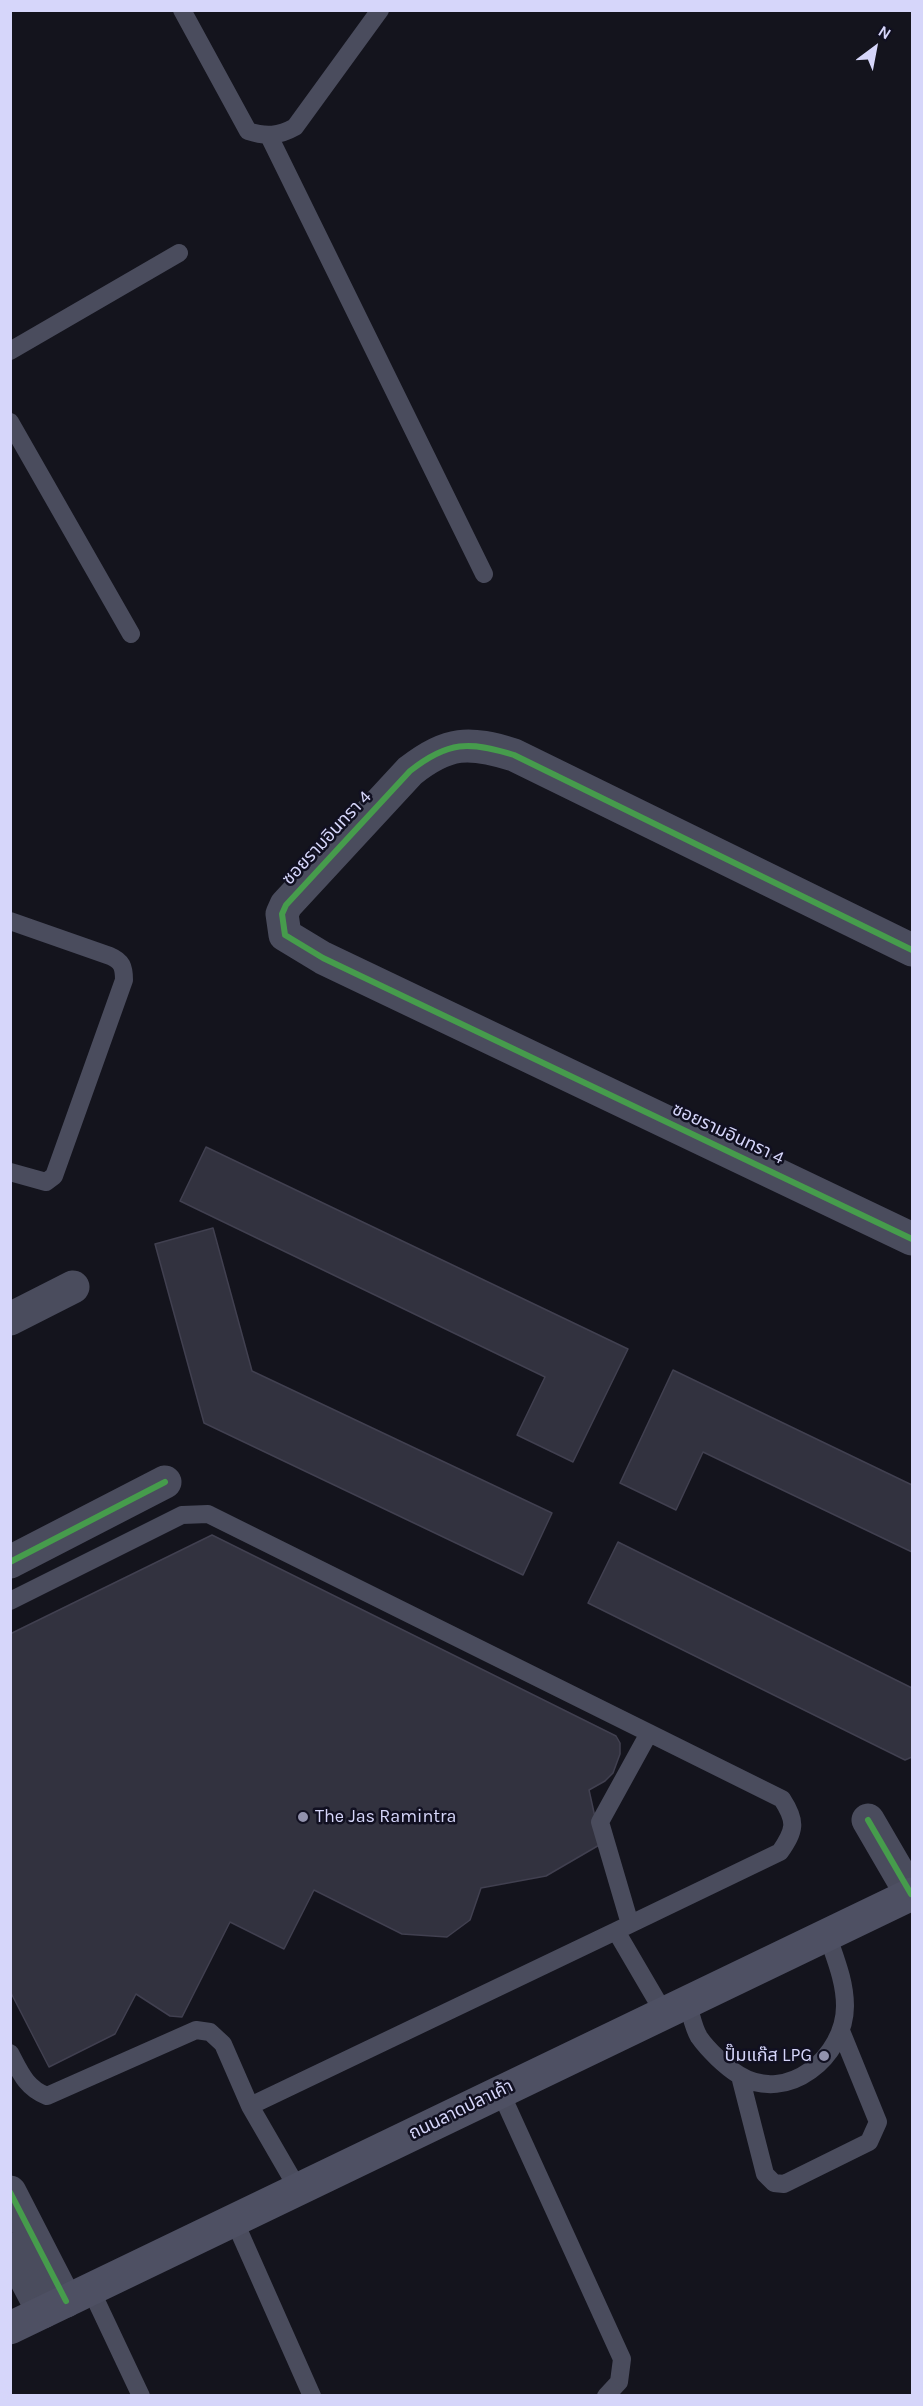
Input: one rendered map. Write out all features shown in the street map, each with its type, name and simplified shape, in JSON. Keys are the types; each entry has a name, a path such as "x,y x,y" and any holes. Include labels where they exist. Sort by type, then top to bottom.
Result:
{"main road":[{"name":"ถนนลาดปลาเค้า","path":"10,2328 912,1894"}],"street":[{"name":"ซอยรามอินทรา 4","path":"912,950 514,755 484,745 458,746 432,753 410,771 286,905 282,914 285,935 323,958 912,1239"},
{"path":"10,1319 73,1287"},
{"path":"10,1563 165,1482"},
{"path":"868,1820 912,1894"},
{"path":"10,2192 67,2301"},
{"path":"10,2249 67,2301"}],"lane":[{"path":"182,10 248,131 269,136 283,134 296,127 380,10"},
{"path":"269,136 484,574"},
{"path":"10,351 179,253"},
{"path":"10,422 131,633"},
{"path":"10,921 120,960 124,969 124,980 54,1176 46,1182 10,1172"},
{"path":"10,1600 182,1515 208,1514 782,1799 793,1815 792,1834 780,1852 250,2106"},
{"path":"649,1732 600,1822 623,1928 676,2007 699,2036 740,2076 765,2084 780,2084 815,2069 835,2048 842,2031 845,2008 844,1991 827,1934"},
{"path":"10,2053 24,2080 35,2091 47,2096 196,2030 210,2032 223,2044 250,2106 298,2189"},
{"path":"740,2076 765,2175 774,2183 784,2184 869,2142 875,2132 878,2122 842,2031"},
{"path":"500,2091 622,2359 620,2382 606,2396"},
{"path":"234,2220 312,2396"},
{"path":"67,2301 141,2396"}],"building":[{"path":"206,1147 628,1349 573,1462 517,1435 545,1377 180,1201"},
{"path":"213,1228 252,1371 552,1513 523,1575 204,1423 155,1244"},
{"path":"673,1370 912,1485 912,1552 703,1452 676,1510 620,1483"},
{"name":"The Jas Ramintra","path":"212,1535 616,1736 620,1743 620,1754 613,1773 605,1781 589,1790 601,1844 546,1876 481,1888 470,1920 447,1937 402,1934 314,1890 284,1949 230,1922 182,2017 170,2016 136,1994 115,2034 49,2067 10,1991 10,1634"},
{"path":"618,1542 912,1688 912,1757 905,1760 588,1603"}],"cycle path":[{"path":"912,950 514,755 471,746 448,749 410,771 286,905 282,914 285,935 323,958 912,1239"},
{"path":"10,1562 165,1482"},
{"path":"868,1820 911,1894"},
{"path":"10,2192 66,2301"}],"place":[{"name":"The Jas Ramintra","path":"303,1817"},
{"name":"ปั๊มแก๊ส LPG","path":"824,2056"}]}
